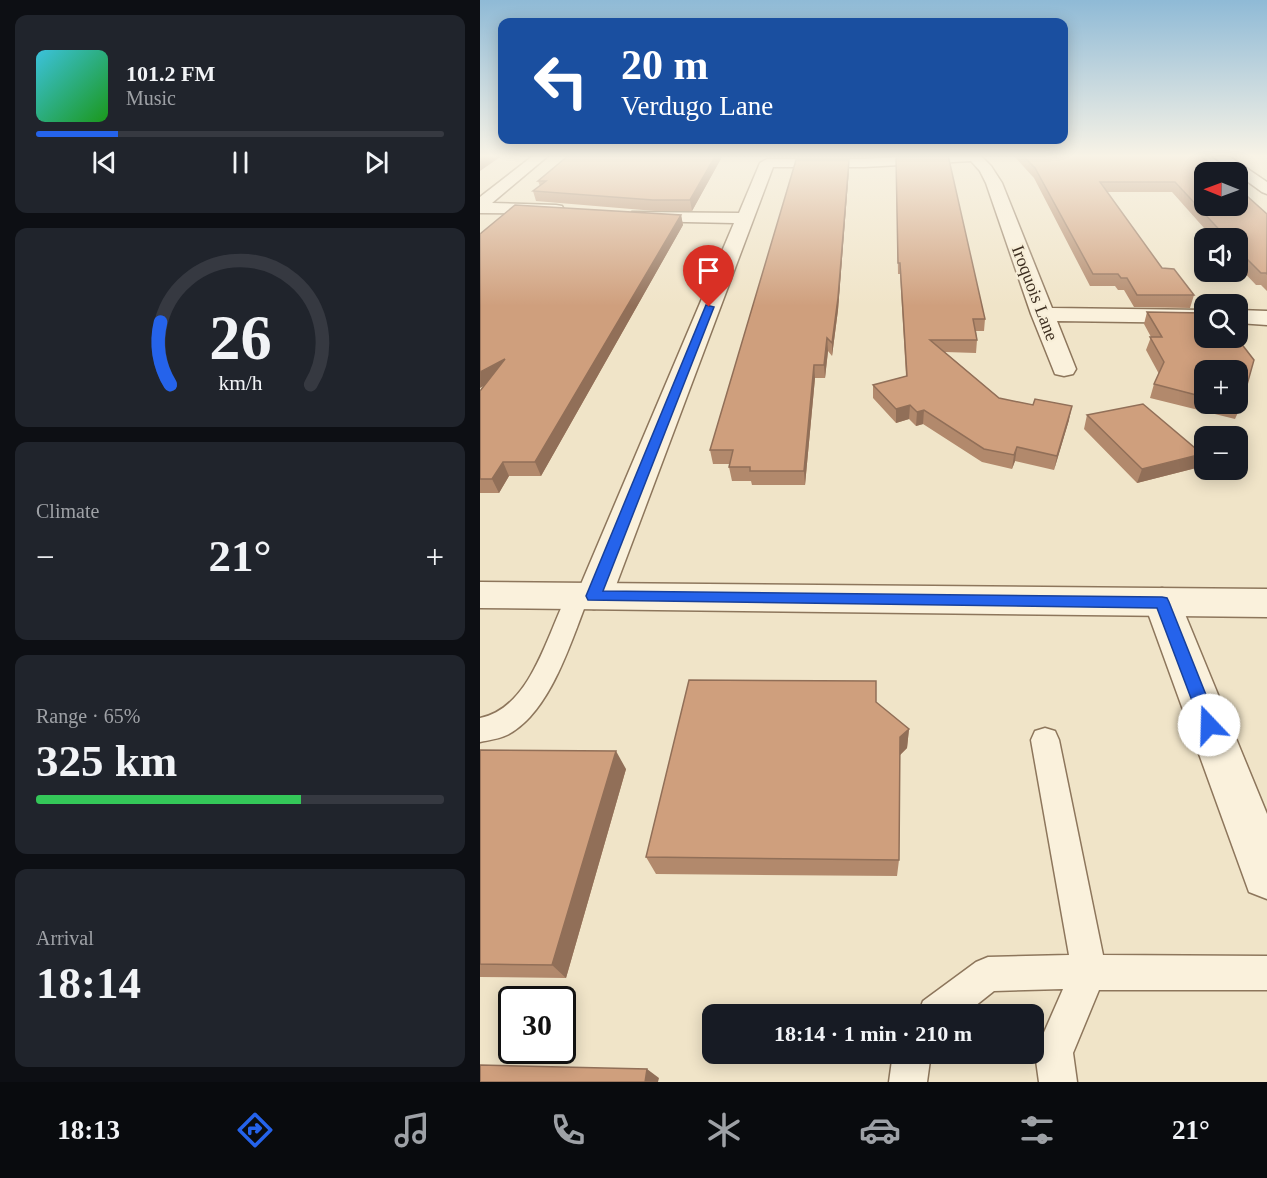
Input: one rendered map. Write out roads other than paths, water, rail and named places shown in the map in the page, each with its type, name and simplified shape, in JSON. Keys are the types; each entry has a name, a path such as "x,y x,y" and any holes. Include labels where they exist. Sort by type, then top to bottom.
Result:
{"street":[{"path":"586,596 750,205"},
{"name":"Iroquois Lane","path":"1001,205 1064,369"},
{"path":"480,207 576,212"},
{"path":"621,215 745,218"},
{"path":"1042,314 1194,317"},
{"path":"1248,317 1267,318"},
{"path":"480,595 1267,603"},
{"path":"1162,602 1267,874"}],"lane":[{"path":"480,730 511,720 535,693 586,596"},
{"path":"1045,740 1089,972 1053,1053 1058,1082"},
{"path":"949,1004 988,974 1267,973"},
{"path":"908,1082 910,1064"}]}
